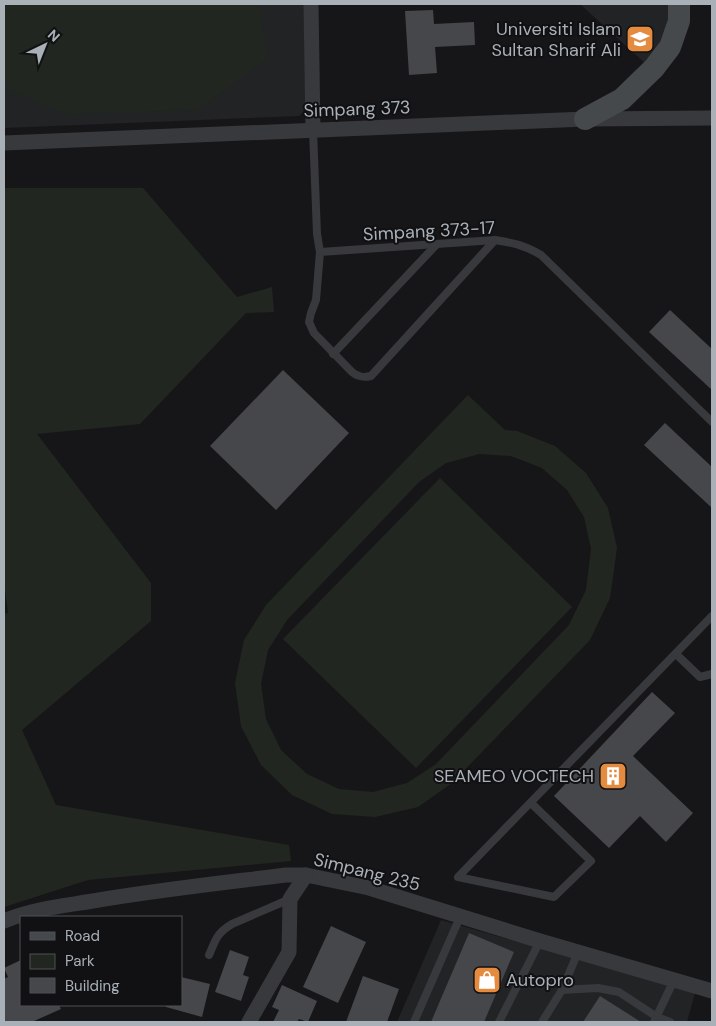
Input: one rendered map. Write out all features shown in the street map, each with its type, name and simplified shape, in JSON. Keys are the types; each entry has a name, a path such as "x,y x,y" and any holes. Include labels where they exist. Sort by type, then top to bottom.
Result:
{"street":[{"path":"311,4 313,130"},
{"path":"585,119 622,100 654,68 670,47 678,21 679,4"},
{"name":"Simpang 373","path":"4,143 585,119 712,118"},
{"name":"Simpang 235","path":"4,921 38,910 146,892 286,875 306,875 369,888 540,941 712,991"},
{"path":"249,1022 289,952 290,899 306,875"}],"lane":[{"path":"313,130 317,234 320,252 316,300 309,322 314,333 333,354 358,376 371,376 495,240"},
{"name":"Simpang 373-17","path":"320,252 495,240 525,246 541,255 712,422"},
{"path":"333,354 436,244"},
{"path":"530,802 591,861 554,897 458,877 530,802 712,616"},
{"path":"676,654 700,677 712,674"},
{"path":"209,955 217,935 225,928 290,899"},
{"path":"414,1022 460,916"},
{"path":"499,1022 540,941"},
{"path":"542,1022 562,990 578,952"},
{"path":"655,1020 674,980"},
{"path":"562,990 598,988 619,992 655,1020 670,1022"}],"shaded area":[{"path":"4,4 309,4 311,104 299,116 4,128"},
{"name":"Universiti Islam Sultan Sharif Ali","path":"580,4 676,4 677,13 647,65"},
{"path":"441,920 695,993 687,1022 397,1022"}],"green space":[{"path":"9,4 259,4 267,59 197,110 66,114 4,87 4,7"},
{"path":"4,188 143,188 237,297 272,287 274,312 246,313 140,424 37,434 151,583 151,621 22,730 56,805 289,845 291,861 88,880 4,907 4,614 8,613 4,583"},
{"path":"468,395 505,430 517,431 555,446 586,473 608,508 617,548 610,598 590,640 452,783 418,807 375,817 332,814 292,795 261,765 241,726 235,683 244,640 266,605","holes":["479,454 511,456 542,468 567,490 584,517 591,549 586,590 569,625 436,764 407,783 373,792 339,789 307,774 281,750 266,719 261,684 268,650 287,620 419,482 446,463"]},
{"path":"440,478 572,607 416,768 283,639"}],"building":[{"path":"433,10 434,24 474,22 475,45 435,47 437,73 409,75 405,11"},
{"path":"670,310 712,349 712,390 649,332"},
{"path":"283,370 349,433 276,510 210,446"},
{"path":"665,423 712,467 712,508 644,445"},
{"name":"SEAMEO VOCTECH","path":"652,692 675,713 633,756 693,813 666,842 640,816 609,848 554,796"},
{"path":"331,926 366,942 338,1003 303,987"},
{"path":"469,933 514,952 484,1022 431,1022"},
{"path":"230,950 249,957 243,975 249,977 241,1001 215,992"},
{"path":"20,960 20,1006 60,1006 61,1009 32,1022 4,1022 4,979 8,977 4,968"},
{"path":"363,976 399,989 387,1022 346,1022"},
{"path":"182,977 210,984 202,1017 166,1007 182,1006"},
{"path":"282,985 317,1001 308,1022 299,1019 297,1022 273,1022 279,1010 272,1007"},
{"path":"600,996 641,1022 583,1022"}],"place":[{"name":"Universiti Islam Sultan Sharif Ali","path":"640,39"},
{"name":"SEAMEO VOCTECH","path":"613,776"},
{"name":"Autopro","path":"487,980"}]}
